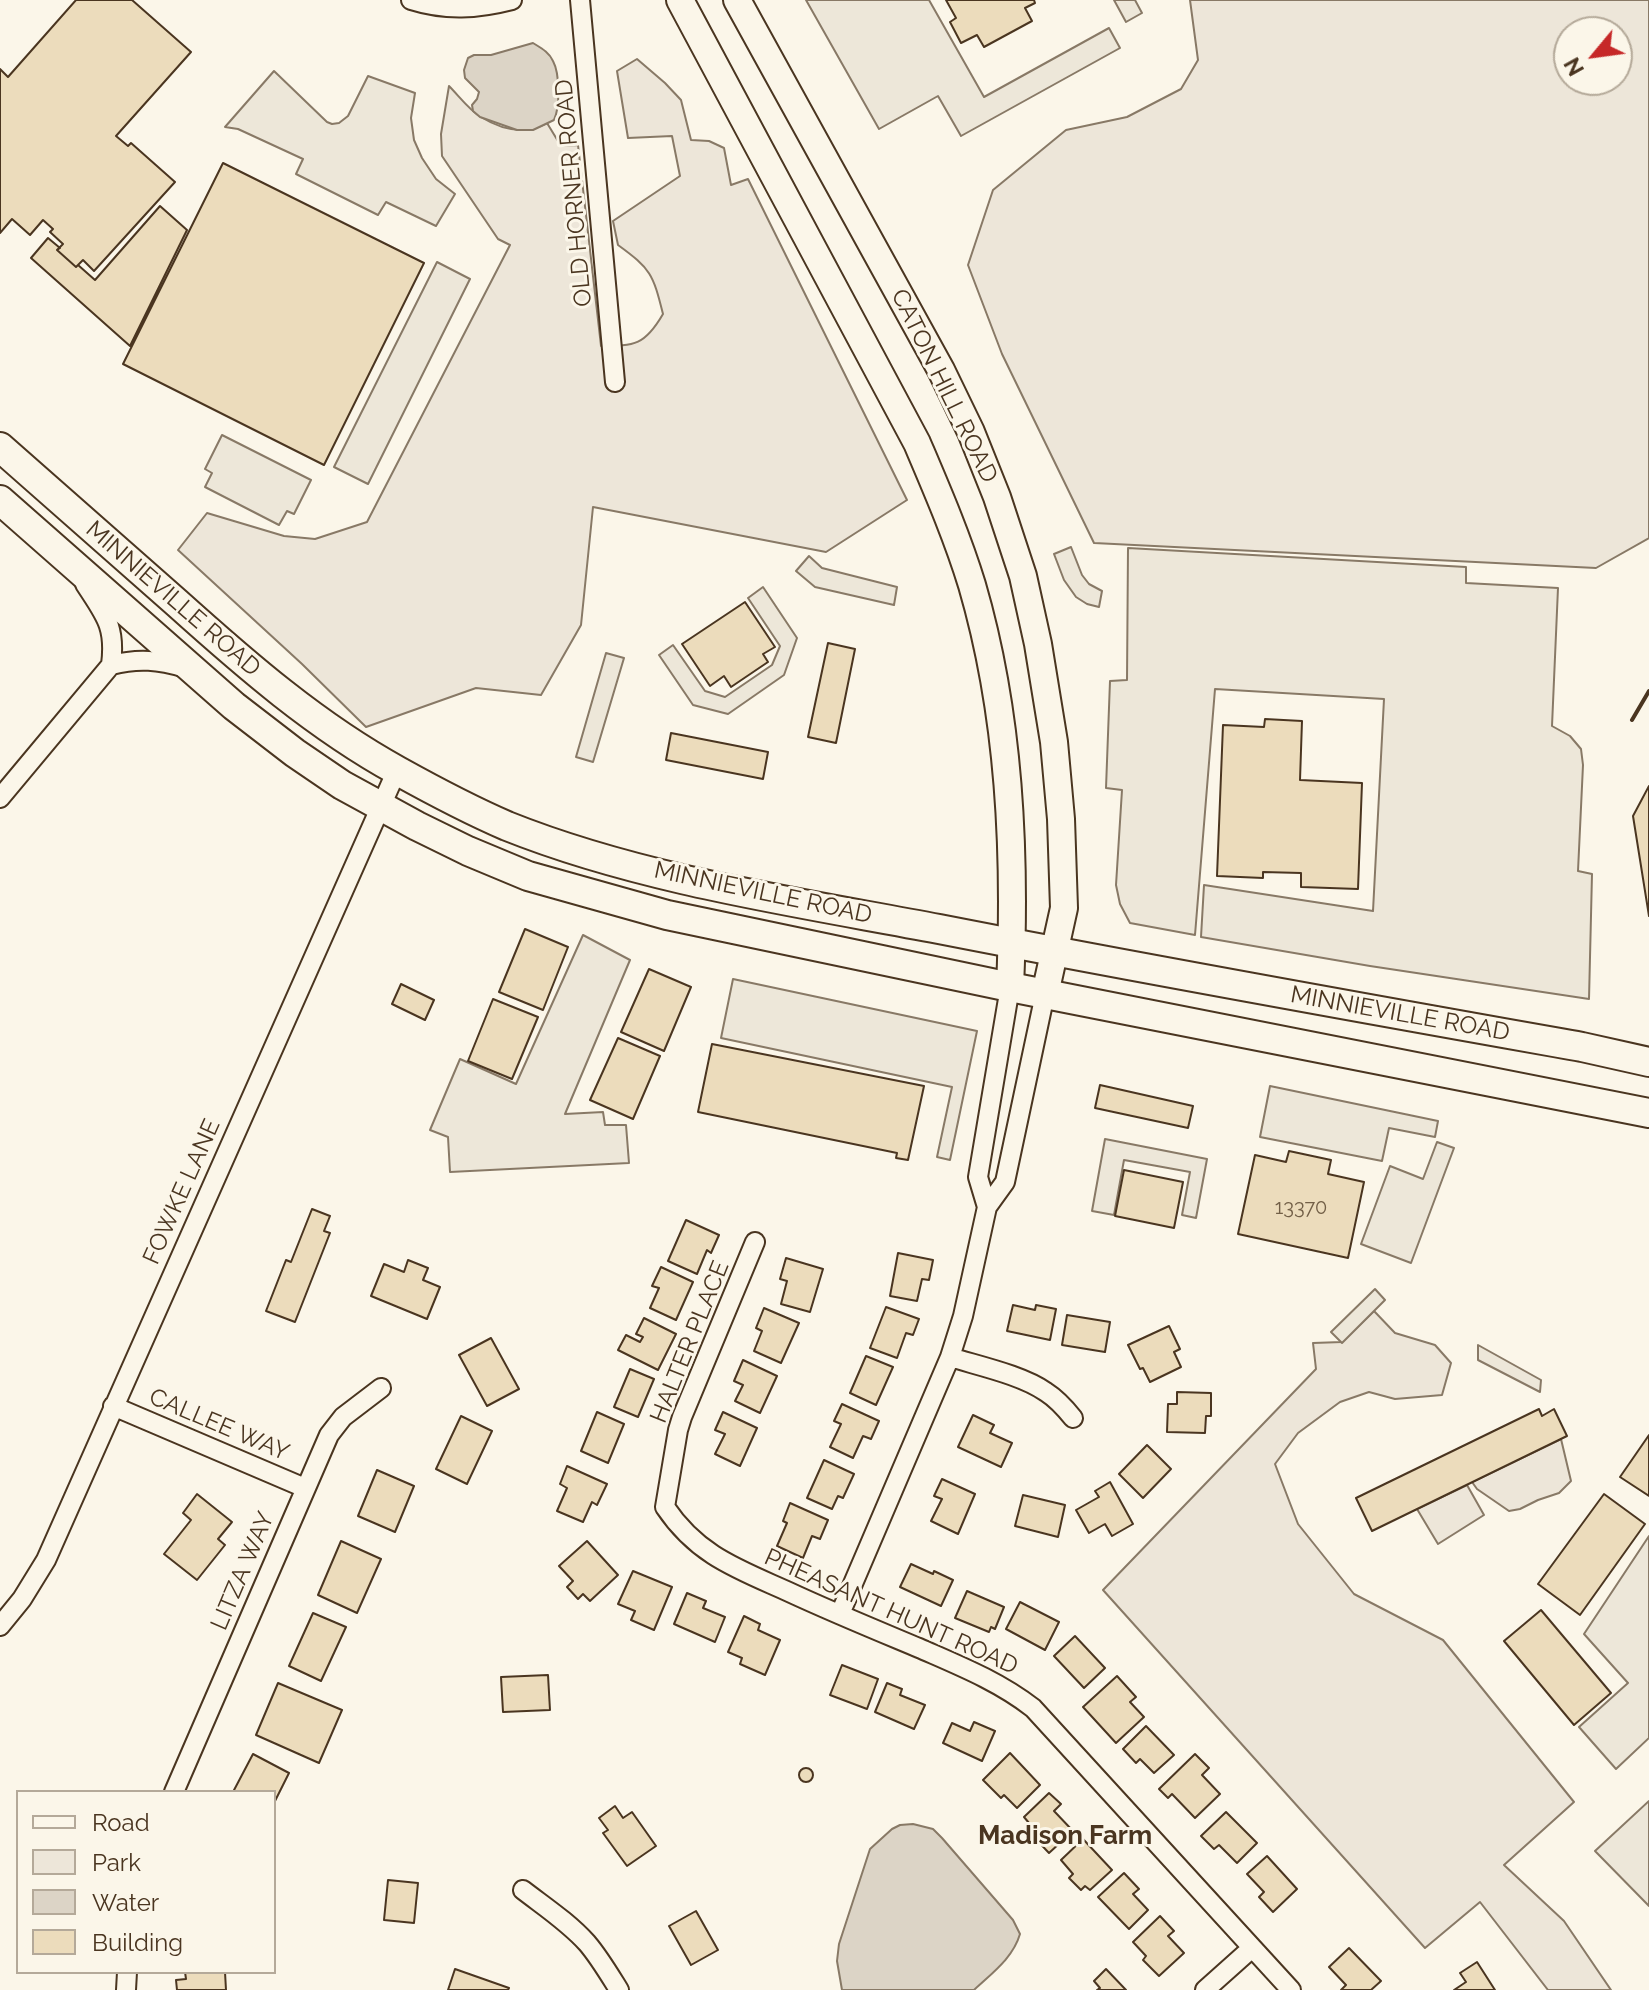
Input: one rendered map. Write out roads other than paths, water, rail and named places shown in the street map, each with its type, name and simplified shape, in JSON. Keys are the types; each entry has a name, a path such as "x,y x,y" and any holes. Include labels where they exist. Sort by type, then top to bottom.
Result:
{"main road":[{"name":"CATON HILL ROAD","path":"680,0 917,443 949,519 971,584 989,650 1005,752 1010,826 1010,987"},
{"name":"CATON HILL ROAD","path":"737,0 941,370 971,432 997,497 1023,576 1054,742 1061,819 1064,908 1045,994"},
{"name":"MINNIEVILLE ROAD","path":"0,447 265,680 321,722 397,770 466,807 554,843 736,890 1649,1062"},
{"name":"MINNIEVILLE ROAD","path":"0,500 234,706 295,753 342,785 417,826 499,865 564,888 667,915 1010,987 1649,1113"}],"street":[{"path":"411,0 465,9 512,0"},
{"name":"OLD HORNER ROAD","path":"580,0 615,382"},
{"path":"0,798 111,665 113,641 108,622 72,564"},
{"path":"111,665 146,660 192,669"},
{"name":"FOWKE LANE","path":"0,1626 22,1599 46,1560 397,770"},
{"path":"987,1207 978,1177 1010,987"},
{"path":"840,1614 950,1357 963,1316 987,1207 1005,1182 1045,994"},
{"name":"HALTER PLACE","path":"665,1507 682,1417 755,1242"},
{"path":"950,1357 1027,1382 1060,1403 1073,1418"},
{"name":"LITZA WAY","path":"175,1790 329,1435 343,1417 381,1388"},
{"name":"CALLEE WAY","path":"113,1406 305,1488"},
{"name":"PHEASANT HUNT ROAD","path":"665,1507 677,1525 698,1546 723,1562 983,1675 1033,1708 1291,1990"},
{"path":"523,1890 563,1920 587,1943 619,1990"},
{"path":"1205,1990 1252,1948"}],"water":[{"path":"533,43 549,55 557,74 554,120 533,130 517,130 480,117 473,111 472,105 479,92 465,78 468,58"},
{"path":"913,1824 933,1829 942,1838 1013,1920 1020,1934 1017,1943 1001,1965 974,1990 842,1990 837,1961 839,1944 870,1849 892,1829"}],"district":[{"name":"Madison Farm","path":"1065,1836"}]}
